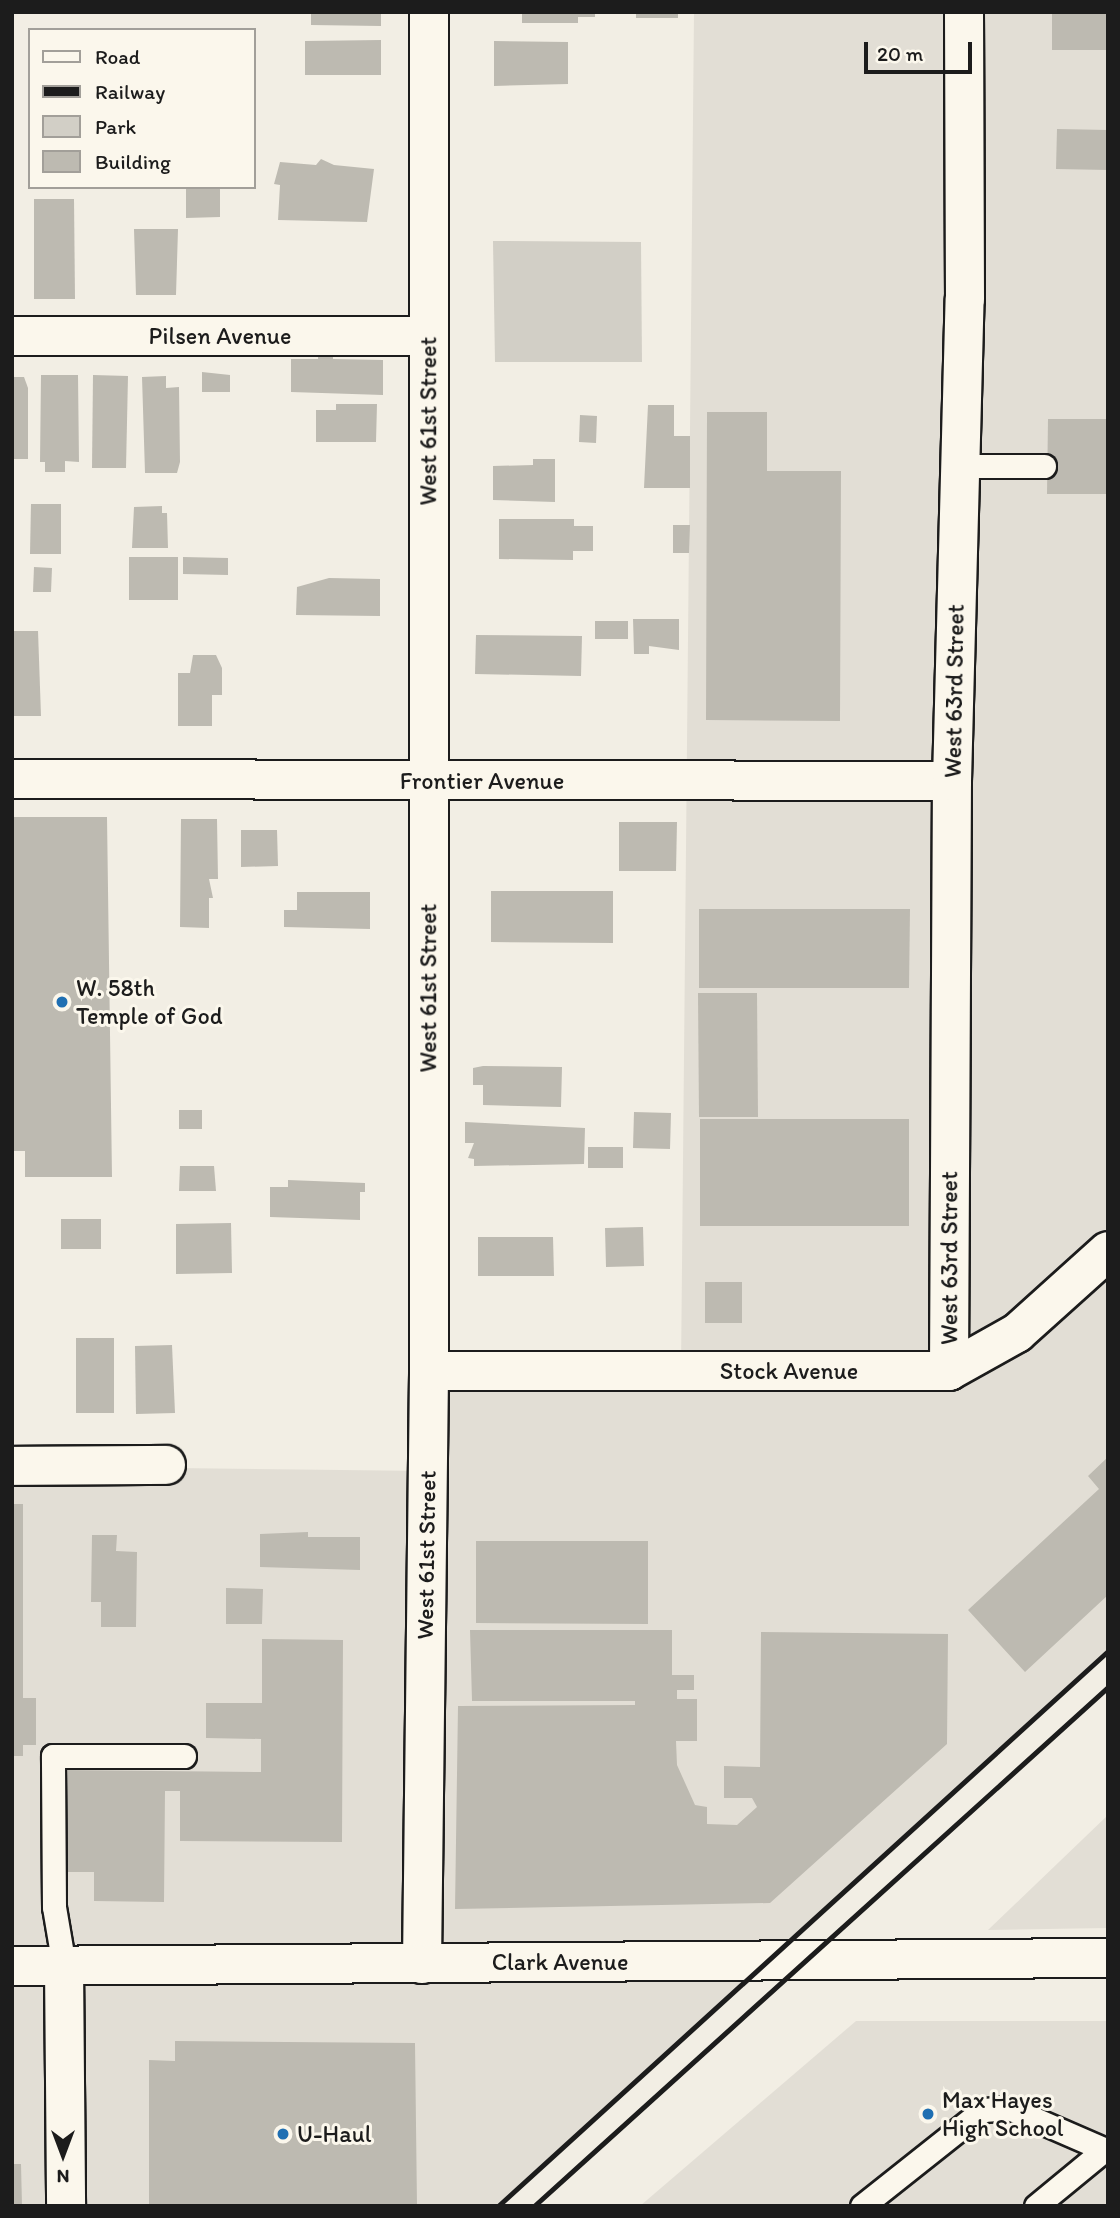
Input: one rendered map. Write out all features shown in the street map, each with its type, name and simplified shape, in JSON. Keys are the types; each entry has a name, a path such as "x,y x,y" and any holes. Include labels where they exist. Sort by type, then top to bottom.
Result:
{"street":[{"name":"West 61st Street","path":"422,1964 429,1371 429,12"},
{"name":"West 63rd Street","path":"949,1371 952,781 960,466 964,12"},
{"name":"Pilsen Avenue","path":"12,336 429,336"},
{"name":"Frontier Avenue","path":"12,779 952,781"},
{"name":"Stock Avenue","path":"429,1371 949,1371 1017,1332 1108,1251"},
{"path":"12,1466 166,1465"},
{"name":"Clark Avenue","path":"12,1966 1108,1958"},
{"path":"64,1966 66,2206"}],"lane":[{"path":"960,466 1044,466"},
{"path":"64,1966 54,1907 52,1756 184,1756"},
{"path":"862,2206 983,2110 1009,2108 1106,2150 1036,2206"}],"shaded area":[{"path":"694,12 1108,12 1108,1651 498,2206 12,2206 12,1466 427,1471 429,1371 681,1370"},
{"path":"1108,1815 1108,1928 988,1930"},
{"name":"Max Hayes High School","path":"856,2021 1108,2021 1108,2206 640,2206"}],"green space":[{"path":"493,241 641,242 642,362 495,362"}],"building":[{"path":"311,12 381,12 381,26 311,25"},
{"path":"522,12 595,12 595,17 578,17 578,23 522,23"},
{"path":"636,12 678,12 678,18 636,18"},
{"path":"1052,12 1108,12 1108,50 1052,50"},
{"path":"381,40 381,75 305,75 305,41"},
{"path":"494,41 568,42 568,84 494,86"},
{"path":"1057,129 1108,130 1108,170 1056,169"},
{"path":"321,159 334,165 374,169 367,222 278,220 280,185 274,184 280,162 316,165"},
{"path":"186,189 220,189 220,217 186,218"},
{"path":"34,199 74,199 75,299 34,299"},
{"path":"134,229 178,229 176,295 136,295"},
{"path":"318,350 333,350 333,359 383,360 383,395 291,392 291,359 318,359"},
{"path":"202,372 230,375 230,392 202,392"},
{"path":"41,375 78,375 79,462 65,461 65,472 45,472 45,462 40,462"},
{"path":"93,375 128,376 126,468 92,468"},
{"path":"166,376 166,388 179,387 180,462 177,473 145,473 142,377"},
{"path":"12,377 24,377 28,388 28,459 12,459"},
{"path":"336,404 377,404 376,442 316,442 316,410 336,410"},
{"path":"648,405 674,405 674,436 690,436 690,488 644,488"},
{"path":"707,412 767,412 767,471 841,471 840,721 706,720"},
{"path":"580,415 597,416 596,443 579,442"},
{"path":"1048,419 1108,419 1108,494 1047,494"},
{"path":"533,459 555,459 555,502 493,500 493,466 533,465"},
{"path":"31,504 61,504 61,554 30,554"},
{"path":"162,506 162,513 167,513 168,548 132,548 134,507"},
{"path":"499,519 574,519 574,526 593,526 593,551 573,551 573,560 499,559"},
{"path":"673,525 690,525 689,553 673,553"},
{"path":"129,557 178,557 178,600 129,600"},
{"path":"183,557 228,558 228,575 183,574"},
{"path":"34,567 52,568 51,592 33,592"},
{"path":"329,578 380,579 380,616 296,615 297,587"},
{"path":"633,619 679,619 679,650 649,646 649,654 634,654"},
{"path":"595,621 628,621 628,639 595,639"},
{"path":"12,631 38,631 41,716 12,716"},
{"path":"476,635 582,636 581,676 475,674"},
{"path":"193,655 216,655 222,668 222,695 212,695 212,726 178,726 178,673 190,673"},
{"name":"W. 58th Temple of God","path":"12,817 107,817 112,1177 25,1177 25,1151 12,1151"},
{"path":"181,819 217,819 218,879 209,879 213,898 209,898 209,928 180,927"},
{"path":"619,822 677,822 676,871 619,871"},
{"path":"241,830 277,830 278,866 241,867"},
{"path":"491,891 613,891 613,943 491,942"},
{"path":"297,892 370,892 370,929 284,927 284,910 297,910"},
{"path":"699,909 910,909 909,988 699,988"},
{"path":"698,993 757,993 758,1117 699,1117"},
{"path":"562,1067 561,1107 483,1105 483,1085 473,1085 473,1068"},
{"path":"179,1110 202,1110 202,1129 179,1129"},
{"path":"634,1112 671,1113 670,1149 633,1148"},
{"path":"700,1119 909,1119 909,1226 700,1226"},
{"path":"465,1122 585,1128 584,1164 474,1166 474,1159 468,1158 474,1143 465,1143"},
{"path":"588,1147 623,1147 623,1168 588,1168"},
{"path":"180,1166 214,1166 216,1191 179,1191"},
{"path":"288,1180 365,1183 365,1192 360,1192 360,1220 270,1217 270,1187 288,1187"},
{"path":"61,1219 101,1219 101,1249 61,1249"},
{"path":"231,1223 232,1273 176,1274 176,1224"},
{"path":"643,1227 644,1266 606,1267 605,1228"},
{"path":"478,1237 553,1237 554,1276 478,1276"},
{"path":"705,1282 742,1282 742,1323 705,1323"},
{"path":"76,1338 114,1338 114,1413 76,1413"},
{"path":"172,1345 175,1413 136,1414 135,1346"},
{"path":"1108,1457 1108,1595 1025,1672 968,1610 1099,1489 1088,1476"},
{"path":"12,1504 23,1504 23,1698 36,1698 36,1745 23,1745 23,1756 12,1756"},
{"path":"308,1532 308,1537 360,1537 360,1570 260,1567 260,1534"},
{"path":"92,1535 117,1535 116,1551 137,1552 136,1627 101,1627 101,1602 91,1602"},
{"path":"476,1541 648,1541 648,1624 476,1623"},
{"path":"226,1588 263,1589 262,1624 226,1624"},
{"path":"470,1630 672,1630 672,1675 694,1675 694,1690 677,1690 677,1699 697,1699 697,1741 676,1741 677,1765 695,1805 707,1807 707,1824 737,1825 757,1807 752,1798 724,1798 724,1766 760,1767 761,1632 948,1634 947,1744 770,1903 455,1909 458,1706 635,1705 635,1701 472,1701"},
{"path":"262,1639 343,1640 342,1842 180,1841 180,1791 165,1791 164,1902 94,1901 94,1872 63,1872 64,1770 261,1772 261,1739 206,1738 206,1703 262,1703"},
{"name":"U-Haul","path":"175,2041 415,2043 417,2206 149,2206 149,2060 175,2061"},
{"path":"12,2164 21,2164 22,2206 12,2206"}],"railway":[{"path":"498,2206 1108,1651"},
{"path":"534,2206 1108,1687"}],"place":[{"name":"W. 58th Temple of God","path":"62,1002"},
{"name":"Max Hayes High School","path":"928,2114"},
{"name":"U-Haul","path":"283,2134"}]}
